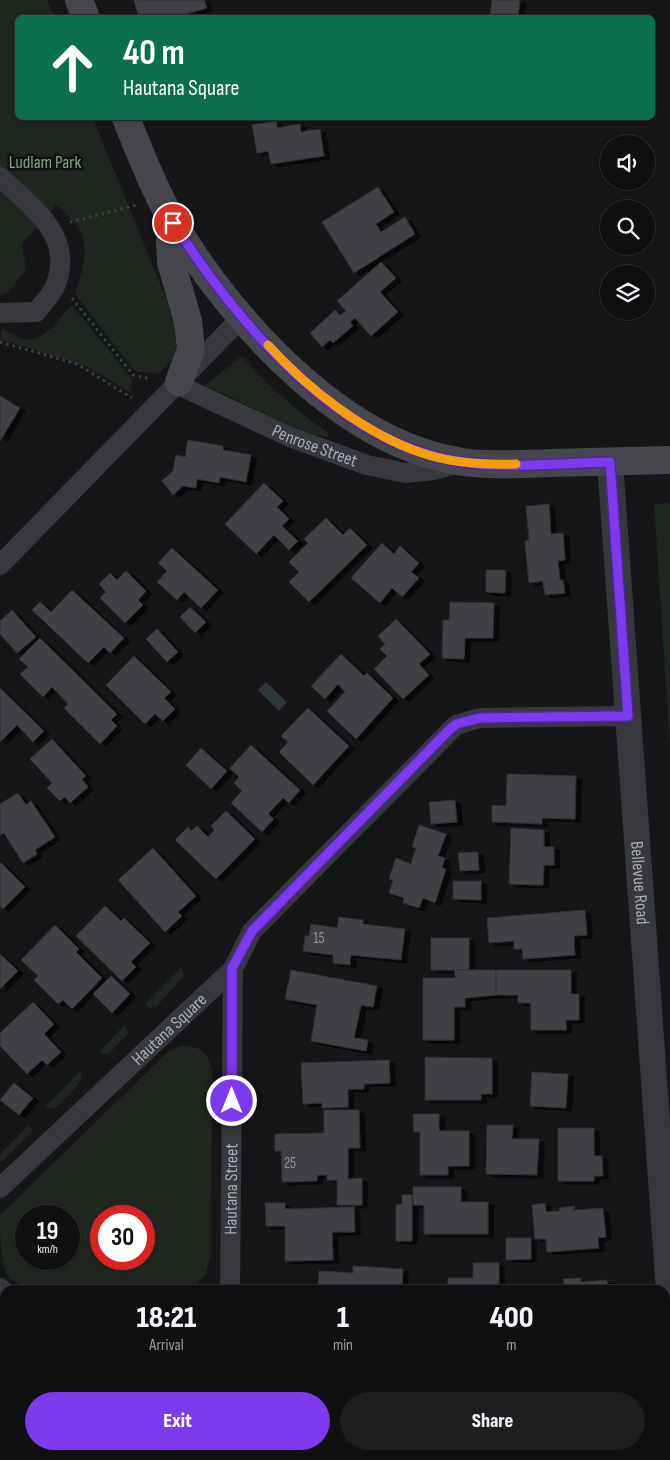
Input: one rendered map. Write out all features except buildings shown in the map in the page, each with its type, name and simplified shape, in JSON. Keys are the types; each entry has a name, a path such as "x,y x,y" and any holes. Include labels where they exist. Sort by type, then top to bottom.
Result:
{"main road":[{"path":"79,0 85,15"},
{"path":"127,120 168,211 199,263 242,317 292,371 320,396 384,436 422,454 462,462 496,465 670,460"},
{"path":"168,211 172,262 188,321 191,349 178,383"}],"street":[{"path":"0,177 51,226 62,257 56,286 36,312 0,313"},
{"path":"0,565 242,317"},
{"name":"Penrose Street","path":"178,383 290,437 367,465 405,473 434,470 462,462"},
{"name":"Bellevue Road","path":"610,462 669,1285"},
{"name":"Hautana Square","path":"0,1188 232,968 252,931 456,724 480,718 628,716"},
{"name":"Hautana Street","path":"230,1285 232,968"}],"path":[{"path":"51,226 168,211"},
{"path":"56,286 72,298 133,374 178,383"},
{"path":"0,342 77,364 132,399"}],"green space":[{"name":"Ludlam Park","path":"0,0 47,0 53,15 15,15 15,120 94,120 180,333 172,360 158,374 135,371 75,294 84,261 83,236 79,228 56,205 22,244 26,269 10,291 0,296"},
{"path":"72,305 131,378 131,393 88,367 0,339 2,329 23,339 31,339 45,334"},
{"path":"242,356 283,398 329,433 328,437 298,429 204,386"},
{"path":"670,503 670,745 654,504"},
{"path":"182,967 184,976 156,1007 149,1008 145,1004"},
{"path":"125,1024 128,1033 126,1036 108,1055 99,1052"},
{"path":"180,1046 192,1047 201,1050 205,1054 212,1070 211,1255 205,1275 196,1285 21,1284 9,1278 6,1272 0,1240 0,1215 170,1050"},
{"path":"80,1071 82,1077 78,1085 57,1107 53,1109 45,1107"},
{"path":"29,1125 32,1129 30,1134 0,1162 0,1154"}],"shaded area":[{"path":"266,682 287,702 279,711 258,690"}],"slow traffic":[{"path":"268,345 292,371 320,396 384,436 422,454 462,462 496,465 516,464"}],"route":[{"path":"173,223 199,263 242,317 292,371 320,396 384,436 422,454 462,462 496,465 610,462 628,716 600,718 480,718 456,724 448,731 252,931 242,948 232,968 232,1101"}]}
